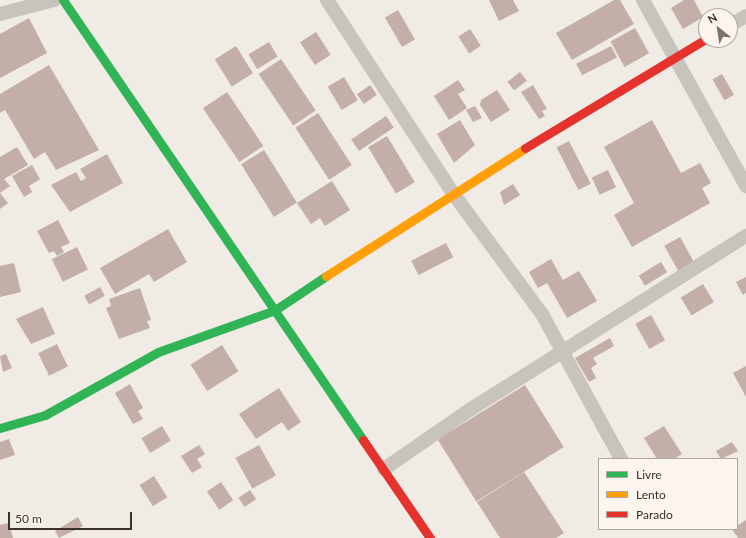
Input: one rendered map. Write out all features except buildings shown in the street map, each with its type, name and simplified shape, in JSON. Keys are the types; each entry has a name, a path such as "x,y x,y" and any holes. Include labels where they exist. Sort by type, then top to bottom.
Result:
{"street":[{"path":"0,14 54,0"},
{"path":"63,0 430,538"},
{"path":"327,0 452,192 511,268 542,314 620,458"},
{"path":"643,0 677,56 746,186"},
{"path":"0,428 45,415 112,374 158,352 275,310 452,192 698,44"},
{"path":"384,469 562,352 746,236"}],"traffic: fast":[{"path":"63,0 363,440"},
{"path":"0,428 45,415 158,352 275,310 326,276"}],"traffic: slow":[{"path":"326,276 525,148"}],"traffic: jam":[{"path":"525,148 698,44"},
{"path":"363,440 430,538"}]}
